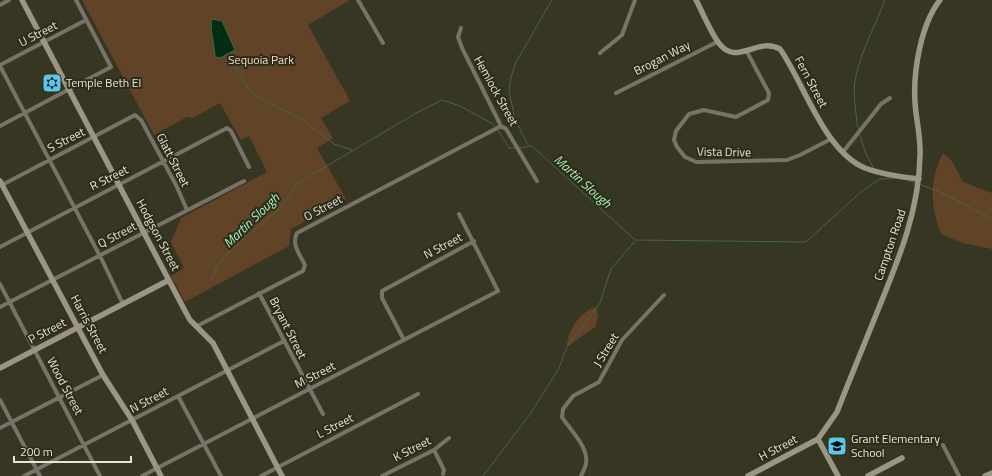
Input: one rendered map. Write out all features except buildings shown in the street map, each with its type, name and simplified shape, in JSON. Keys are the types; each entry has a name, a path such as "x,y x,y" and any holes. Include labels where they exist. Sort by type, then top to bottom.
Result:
{"street":[{"path":"0,5 9,0"},
{"name":"Hodgson Street","path":"22,0 188,317 213,343 282,476"},
{"path":"0,126 111,68 76,0"},
{"path":"358,0 383,43"},
{"path":"600,53 622,35 635,0"},
{"name":"Fern Street","path":"696,0 718,42 724,49 733,53 766,45 774,46 780,49 831,139 843,152 865,168 919,179"},
{"name":"Campton Road","path":"818,439 837,412 900,255 911,223 919,179 920,147 915,104 915,80 925,26 940,0"},
{"name":"U Street","path":"0,65 86,20"},
{"name":"Hemlock Street","path":"461,28 458,37 462,48 501,126 506,129 537,181"},
{"name":"Brogan Way","path":"616,93 718,42"},
{"name":"Vista Drive","path":"746,50 769,93 768,100 736,117 704,110 689,114 674,136 677,147 685,158 696,162 776,162 800,155 831,139"},
{"path":"0,65 100,255 123,304"},
{"path":"843,152 881,104 890,98"},
{"name":"S Street","path":"1,184 135,116 141,120"},
{"name":"Glatt Street","path":"141,120 164,161 187,210"},
{"name":"O Street","path":"197,326 305,269 295,245 294,238 297,233 501,126"},
{"name":"R Street","path":"0,247 227,128 231,131 249,167"},
{"name":"Q Street","path":"0,307 244,180"},
{"name":"Harris Street","path":"1,184 28,232 103,375 132,420 161,476"},
{"path":"459,214 474,241"},
{"name":"M Street","path":"142,476 498,291 474,241"},
{"name":"N Street","path":"404,340 381,294 385,288 474,241"},
{"name":"P Street","path":"0,368 169,280"},
{"name":"Wood Street","path":"0,284 100,476"},
{"name":"Bryant Street","path":"259,293 323,414"},
{"name":"J Street","path":"581,476 586,463 583,451 578,438 562,417 563,409 573,396 599,382 622,340 664,295"},
{"name":"N Street","path":"24,476 284,341"},
{"path":"0,428 103,375"},
{"name":"L Street","path":"261,476 418,394"},
{"path":"178,396 221,476"},
{"path":"0,400 40,476"},
{"name":"K Street","path":"382,476 434,450 449,438"},
{"path":"818,439 838,476"},
{"name":"H Street","path":"748,476 818,439"},
{"path":"943,445 959,476"},
{"path":"434,450 444,470 443,474"},
{"path":"868,476 902,458"},
{"path":"985,476 992,472"}],"green space":[{"name":"Sequoia Park","path":"82,0 350,0 308,25 350,101 321,118 333,138 317,148 346,199 291,229 289,246 185,302 171,276 184,268 171,242 181,218 267,172 249,136 241,140 220,103 193,118 187,117 154,135"},
{"path":"943,153 952,161 963,182 992,193 992,249 963,243 941,234 933,203 933,183 938,164"},
{"path":"596,307 598,316 596,326 567,347 569,334 576,322 585,312"}],"shaded area":[{"path":"212,19 222,21 235,50 220,58 215,57 211,27"}],"waterway":[{"path":"528,145 515,119 509,91 511,77 516,62 552,0"},
{"path":"859,130 857,124 854,91 857,70 885,0"},
{"path":"227,54 232,59 247,87 262,100 301,119 334,144 352,150"},
{"name":"Martin Slough","path":"211,280 218,265 231,250 279,209 298,183 418,112 442,100 460,106 496,127"},
{"name":"Martin Slough","path":"498,130 509,148 515,148"},
{"path":"859,133 866,154 874,169"},
{"name":"Martin Slough","path":"518,148 532,146 635,240 806,242 862,191 880,179 895,178"},
{"name":"Martin Slough","path":"906,180 916,183"},
{"name":"Martin Slough","path":"919,184 940,192 992,219"},
{"path":"483,476 531,413 559,368 567,347 600,303 611,269 635,241"}],"place":[{"name":"Temple Beth El","path":"52,83"},
{"name":"Grant Elementary School","path":"837,446"}]}
